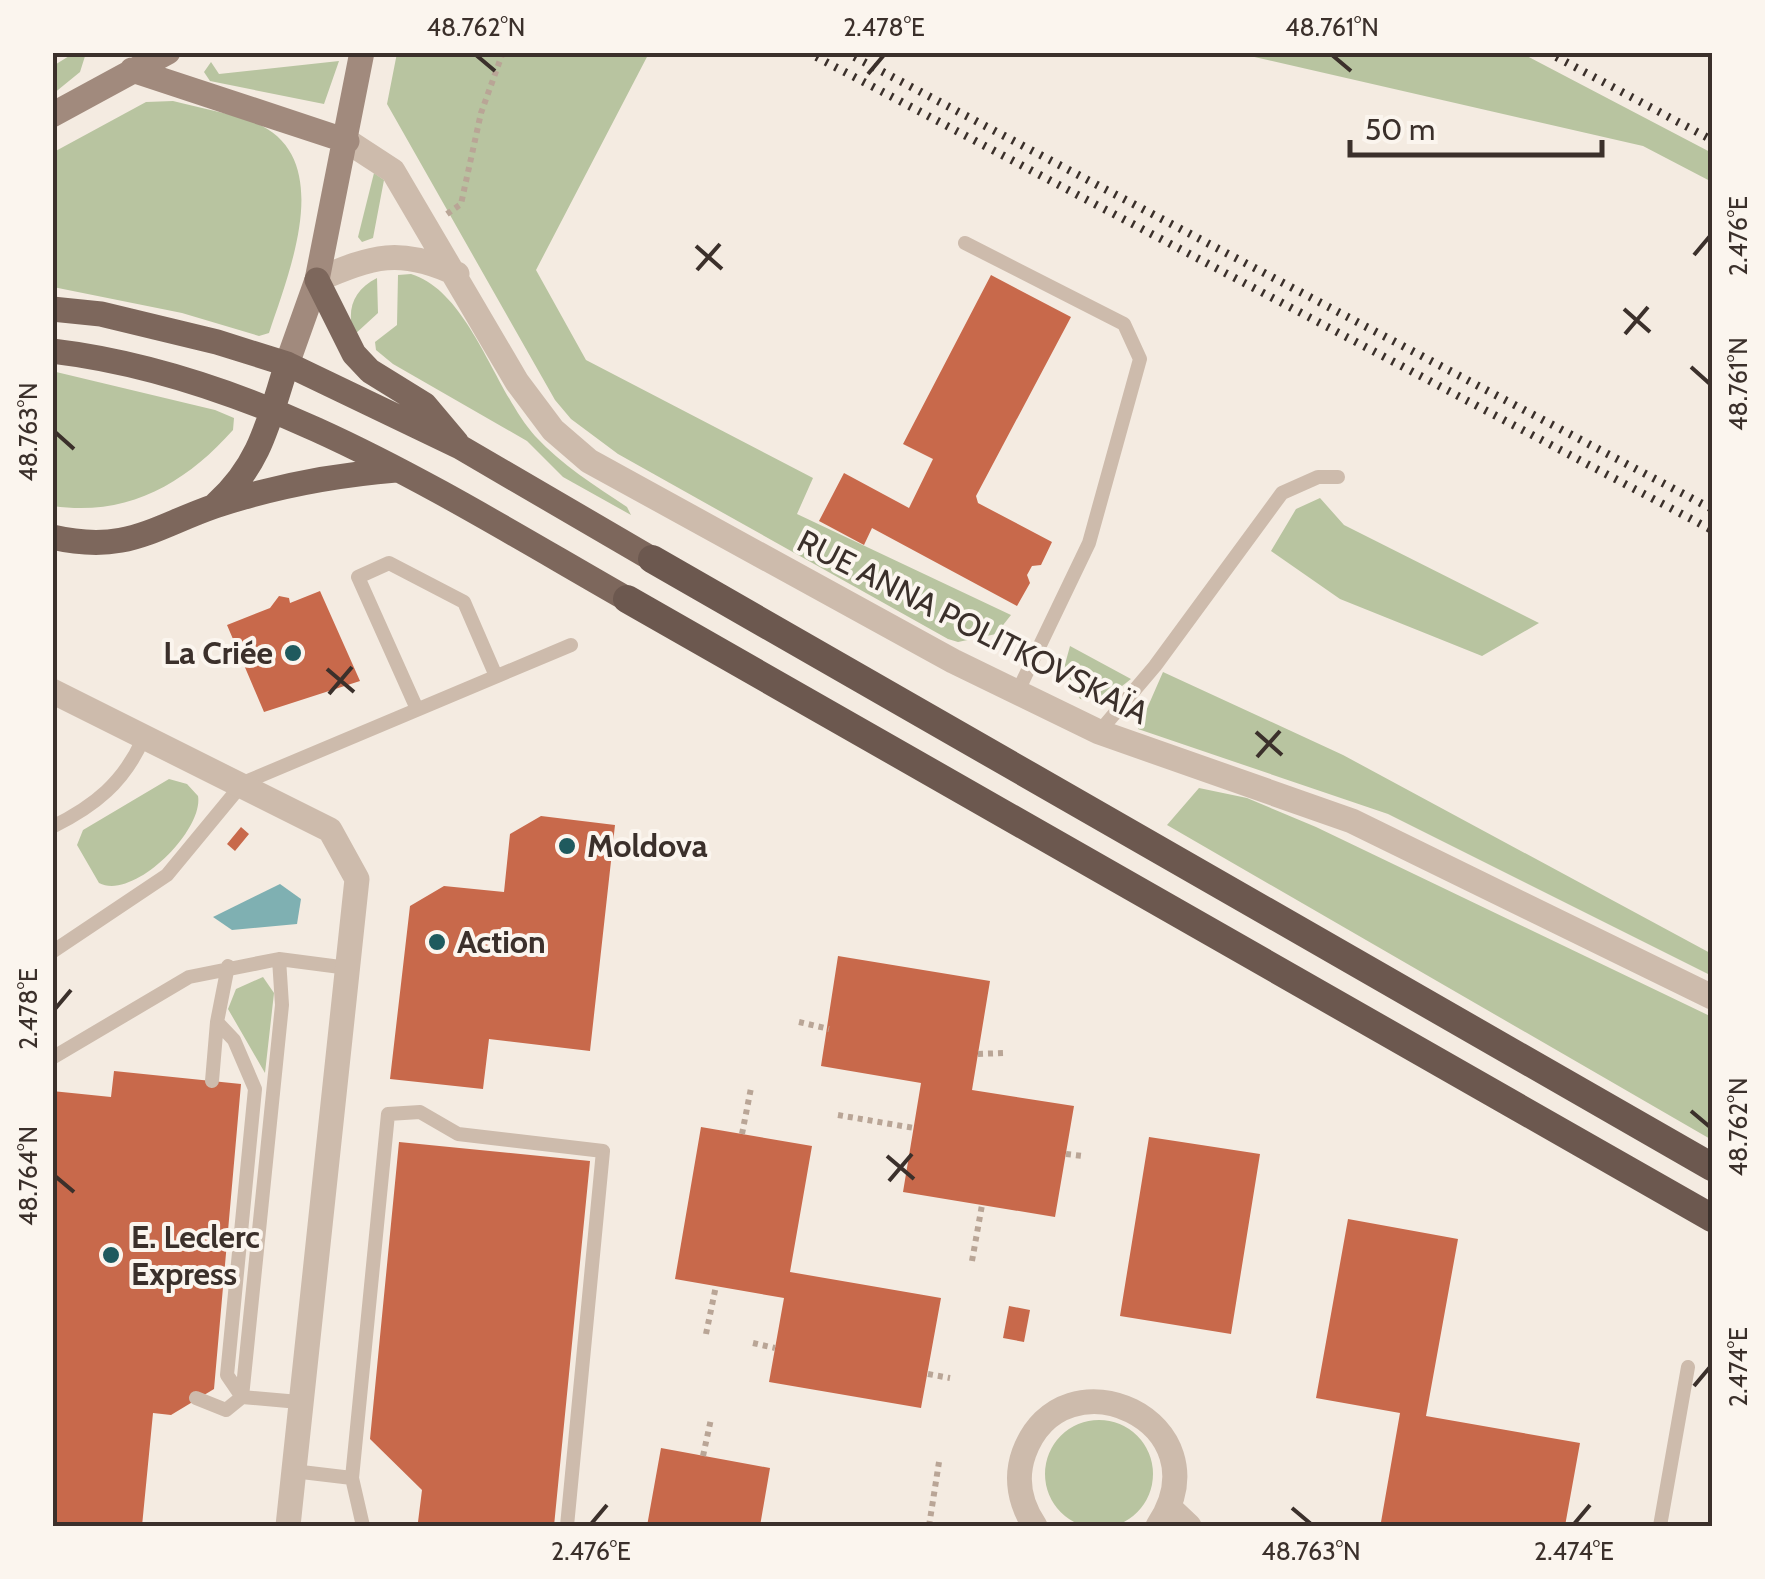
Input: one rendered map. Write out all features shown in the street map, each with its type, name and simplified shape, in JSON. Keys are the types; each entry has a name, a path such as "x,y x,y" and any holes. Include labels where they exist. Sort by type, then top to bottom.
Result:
{"highway":[{"path":"652,558 1712,1166"},
{"path":"627,599 1712,1218"}],"main road":[{"path":"52,116 127,61 168,52"},
{"path":"214,506 244,480 317,280 362,52"},
{"path":"127,61 347,141"},
{"path":"317,280 354,354 370,371 425,405 460,447"},
{"path":"52,309 100,314 218,342 286,364 460,447 652,558"},
{"path":"52,351 139,368 272,412 401,470 627,599"},
{"path":"52,537 89,542 135,538 214,506 352,474 401,470"}],"street":[{"name":"RUE ANNA POLITKOVSKAÏA","path":"347,141 393,171 535,408 589,461 1017,693 1099,732 1352,821 1712,997"},
{"path":"317,280 385,255 434,264 457,274"},
{"path":"52,691 143,739 243,783 330,830 357,878 288,1526"},
{"path":"1035,1526 1021,1498 1019,1468 1029,1439 1046,1418 1083,1402 1130,1408 1165,1440 1176,1482 1164,1517 1189,1526"}],"lane":[{"path":"965,243 1124,324 1140,358 1089,543 1017,693"},
{"path":"1099,732 1155,666 1282,493 1300,482 1338,477"},
{"path":"417,708 358,577 389,564 464,602 496,676"},
{"path":"52,952 101,923 167,875 243,783 571,644"},
{"path":"52,826 106,795 125,776 143,739"},
{"path":"52,1058 189,977 228,966 279,959 348,968"},
{"path":"242,1397 282,1005 279,959"},
{"path":"212,1081 217,1022 228,966"},
{"path":"217,1022 234,1040 255,1090 227,1375 242,1397"},
{"path":"364,1526 352,1478 388,1114 420,1112 458,1134 604,1151 567,1526"},
{"path":"1660,1526 1688,1368"},
{"path":"196,1398 226,1410 242,1397 299,1402"},
{"path":"293,1471 352,1478"}],"path":[{"path":"430,227 461,204 481,113 502,52"},
{"path":"799,1022 829,1029"},
{"path":"978,1054 1003,1053"},
{"path":"742,1134 750,1088"},
{"path":"838,1114 914,1128"},
{"path":"1066,1154 1082,1156"},
{"path":"972,1261 982,1205"},
{"path":"706,1334 716,1286"},
{"path":"753,1343 775,1348"},
{"path":"928,1374 950,1378"},
{"path":"703,1456 710,1420"},
{"path":"929,1526 939,1462"}],"green space":[{"path":"74,53 86,53 80,72 53,94 53,66"},
{"path":"397,53 649,53 536,270 586,360 813,478 797,514 1011,615 996,634 958,642 948,639 618,454 571,419 555,400 387,104"},
{"path":"1237,53 1521,53 1712,153 1712,182 1643,146"},
{"path":"339,61 324,104 210,81 204,72 211,62 219,74"},
{"path":"173,101 256,123 281,140 295,162 301,189 300,218 287,279 269,333 259,336 182,313 53,287 52,153 146,102"},
{"path":"374,173 384,180 373,238 362,242 358,237"},
{"path":"411,274 432,284 450,301 535,436 567,465 627,507 631,515 563,477 527,441 393,364 376,350 375,342 397,325 398,275"},
{"path":"377,278 378,313 354,335 351,309 362,288"},
{"path":"52,371 215,410 234,418 233,430 195,466 153,492 106,506 53,506"},
{"path":"1320,498 1344,525 1539,623 1482,656 1340,599 1271,551 1296,509"},
{"path":"1070,646 1131,679 1103,701 1080,699 1064,668"},
{"path":"1163,672 1343,755 1712,954 1712,976 1388,814 1138,729"},
{"path":"169,779 187,784 198,796 197,810 179,843 164,859 130,882 114,886 99,883 77,845 83,830"},
{"path":"1199,788 1247,798 1316,827 1712,1017 1712,1140 1167,825"},
{"path":"263,977 274,993 265,1073 228,1009 236,989"},
{"path":"1099,1420 1120,1424 1137,1436 1149,1453 1153,1474 1149,1495 1137,1512 1120,1524 1099,1528 1078,1524 1061,1512 1049,1495 1045,1474 1049,1453 1061,1436 1078,1424"}],"water":[{"path":"280,884 301,899 297,924 232,930 213,917"}],"building":[{"path":"991,275 1071,317 976,496 978,503 1052,542 1041,565 1032,566 1027,575 1030,583 1017,606 872,528 864,545 819,521 844,473 909,508 933,459 903,444"},
{"name":"La Criée","path":"320,591 360,681 264,712 227,625 270,608 279,596 289,598 290,603"},
{"path":"541,816 615,825 590,1051 489,1039 483,1089 390,1079 410,906 444,886 504,892 510,834"},
{"path":"241,827 249,834 235,851 227,844"},
{"path":"838,956 990,981 972,1090 1074,1106 1055,1217 903,1192 921,1083 821,1066"},
{"name":"E. Leclerc Express","path":"114,1071 241,1084 214,1389 171,1415 153,1413 142,1526 52,1526 52,1091 111,1097"},
{"path":"701,1127 812,1146 790,1272 941,1298 921,1408 769,1382 784,1298 675,1279"},
{"path":"1149,1137 1260,1154 1231,1334 1120,1316"},
{"path":"399,1142 590,1161 554,1526 423,1526 418,1522 422,1490 370,1439"},
{"path":"1348,1219 1458,1239 1426,1416 1580,1443 1565,1526 1407,1526 1381,1522 1400,1413 1316,1398"},
{"path":"1009,1306 1030,1310 1024,1342 1003,1338"},
{"path":"661,1448 770,1468 760,1526 647,1526"}],"railway":[{"path":"807,52 1712,530"},
{"path":"845,52 1712,509"},
{"path":"1547,52 1712,140"}],"place":[{"name":"La Criée","path":"293,653"},
{"name":"Moldova","path":"567,846"},
{"name":"Action","path":"437,942"},
{"name":"E. Leclerc Express","path":"111,1255"}]}
